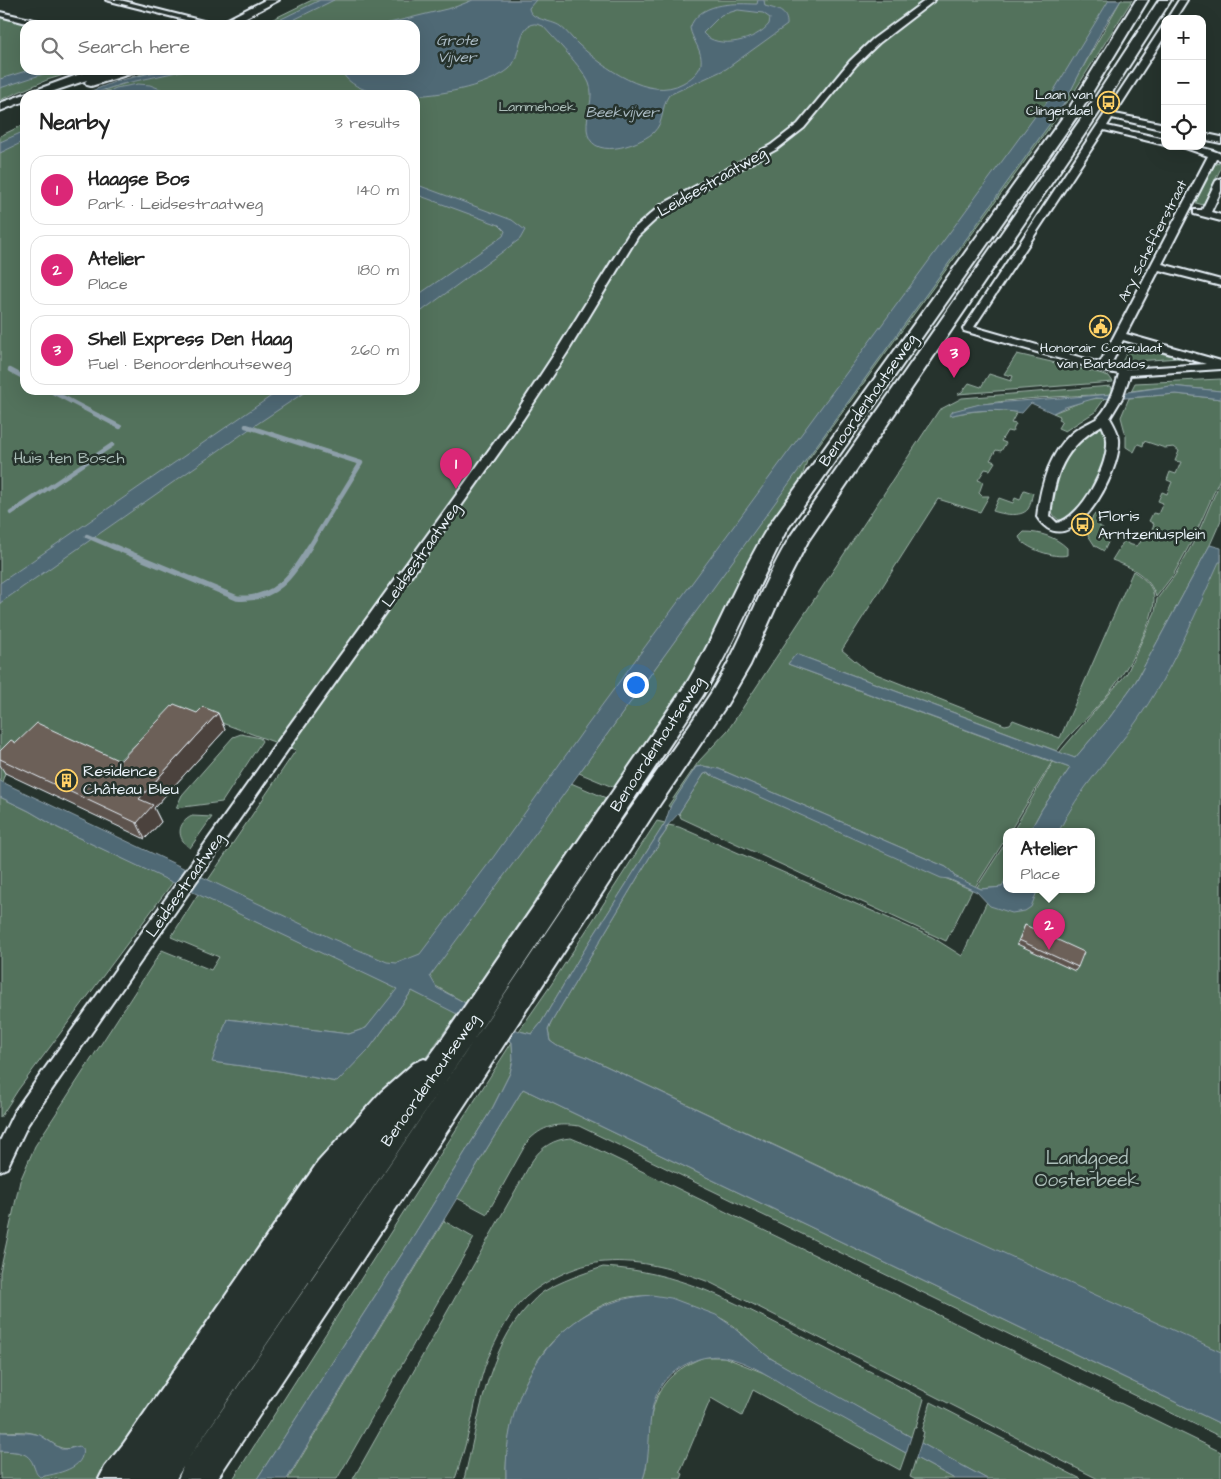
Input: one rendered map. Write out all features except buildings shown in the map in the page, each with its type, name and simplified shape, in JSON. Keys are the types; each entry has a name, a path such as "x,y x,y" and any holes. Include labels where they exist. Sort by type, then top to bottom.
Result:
{"main road":[{"name":"Benoordenhoutseweg","path":"196,1479 480,1026 694,690 714,656 752,576 777,529 1080,104 1130,15 1165,0"},
{"path":"234,20 279,2"},
{"path":"249,20 279,2"},
{"path":"45,90 88,75"},
{"path":"71,90 114,75"},
{"path":"0,107 20,99"},
{"path":"0,116 20,109"},
{"name":"Benoordenhoutseweg","path":"155,1479 197,1415 480,1026"},
{"path":"117,1479 136,1455 329,1172 392,1102 480,1026"}],"street":[{"path":"110,0 142,4 198,20"},
{"name":"Leidsestraatweg","path":"0,1161 21,1118 198,866 520,416 634,234 664,207 774,147 800,126 853,63 876,41 931,0"},
{"path":"1174,15 1183,0"},
{"path":"1147,9 1161,27"},
{"path":"0,14 24,20"},
{"path":"1161,36 973,319 968,330 1103,368 1125,372 1221,365"},
{"path":"1105,121 1161,128"},
{"path":"1105,121 1161,133"},
{"path":"1105,121 1161,141"},
{"path":"1206,138 1220,146"},
{"path":"1206,143 1220,146"},
{"path":"1206,146 1220,146"},
{"name":"Ary Schefferstraat","path":"1103,368 1220,146"},
{"path":"1205,214 1221,181"},
{"path":"1186,210 1221,218"},
{"path":"1156,266 1221,283"},
{"path":"1120,336 1189,354 1221,365"},
{"path":"1104,418 1113,438 1113,450 1101,483 1075,520 1067,525 1054,528 1043,517 1046,491 1054,469 1071,441 1084,430 1104,418 1123,382 1125,372"}],"green space":[{"path":"312,0 1118,0 1063,83 466,927 571,783 606,798 465,1003 434,985 422,990 208,880 296,750 175,706 110,769 5,773 2,782 0,781 0,136 20,126 20,395 420,395 420,90 115,90 122,87 113,90 103,90 127,83 132,77 139,75 420,75 420,20 271,20"},
{"path":"1121,0 1132,0 1069,100 1060,108"},
{"path":"0,16 20,21 20,75 64,75 20,90 0,100"},
{"path":"1057,112 1060,113 807,461 802,477 768,529 713,639 693,673 615,788 579,773"},
{"path":"1214,163 1221,164 1221,168 1203,205 1193,202"},
{"path":"1131,345 1179,358 1122,362"},
{"path":"1017,354 1099,373 1109,376 1113,382 958,394 969,383 981,387 989,374 1011,381 1013,376 1004,374"},
{"path":"1221,379 1221,391 1171,386 1131,391 1135,383"},
{"path":"1111,386 1113,394 1026,399 977,405 959,410 949,416 983,411 1017,412 1011,423 1016,424 1012,432 1007,431 1001,441 1006,443 1001,451 996,450 990,460 995,462 990,470 985,469 978,480 983,482 979,493 982,496 989,496 980,512 938,499 842,650 866,670 1005,725 1010,724 1013,720 1060,738 1133,571 1148,583 1154,596 1154,603 1146,629 1136,651 1118,681 1057,751 796,654 788,664 1052,762 1012,828 1003,828 1003,843 975,887 954,876 946,867 719,769 703,766 696,767 671,808 668,806 699,761 728,730 939,410 962,398"},
{"path":"1176,394 1221,399 1221,476 1195,535 1173,575 1156,597 1149,583 1139,573 1112,560 1125,539 1128,544 1136,546 1140,543 1143,534 1149,536 1154,524 1149,521 1153,513 1158,514 1163,503 1158,501 1162,492 1167,494 1172,482 1167,480 1170,472 1176,474 1181,462 1175,461 1179,451 1174,447 1165,448 1144,441 1143,446 1138,444 1134,452 1126,447 1126,436 1121,417 1129,398"},
{"path":"1105,398 1095,412 1065,431 1058,428 1062,421 1058,419 1060,416 1053,413 1089,399"},
{"path":"1095,427 1101,427 1107,435 1106,459 1086,500 1069,518 1059,520 1053,514 1050,505 1058,473 1074,446"},
{"path":"1221,480 1221,520 1210,545 1136,681 1110,717 1075,758 1059,753 1127,673 1155,612 1157,599 1175,575 1197,536"},
{"path":"1024,490 1033,493 1029,507 1025,512 1011,514 993,511 999,498 1013,503 1015,498 1020,500"},
{"path":"1095,514 1104,517 1099,526 1103,528 1101,533 1111,536 1104,551 1095,546 1086,532 1086,527"},
{"path":"1024,532 1042,534 1053,538 1067,548 1067,555 1048,554 1033,549 1019,537"},
{"name":"Landgoed Oosterbeek","path":"1221,554 1221,1377 933,1220 587,1057 557,1046 550,1041 548,1030 551,1023 651,855 660,844 658,843 668,825 679,827 932,937 962,956 989,897 1004,893 1095,893 1095,828 1045,828"},
{"path":"241,734 260,738 262,741 222,802 176,808 182,795 233,737"},
{"path":"1053,762 1070,768 1042,809 1032,828 1015,828"},
{"path":"707,773 972,890 946,941 681,818 679,813 704,774"},
{"path":"0,797 58,828 173,882 18,1090 0,1118"},
{"path":"192,816 212,817 190,848 182,840 180,831 183,823"},
{"path":"657,821 665,823 578,960 541,1023 532,1034 519,1031 551,985"},
{"path":"1003,847 1002,887 981,889 977,887"},
{"path":"198,894 398,989 366,1028 349,1034 227,1019 213,1062 279,1071 336,1082 369,1049 412,991 458,1013 411,1078 99,1479 0,1479 0,1451 24,1454 31,1459 41,1477 72,1467 73,1447 64,1449 41,1436 31,1433 0,1432 0,1272 20,1181 35,1146 162,950 211,970 219,957 171,937"},
{"path":"512,1042 513,1060 510,1073 493,1107 404,1251 257,1479 233,1479"},
{"path":"523,1089 1221,1424 1221,1437 579,1126 551,1126 533,1136 527,1142 487,1214 457,1198"},
{"path":"571,1138 1221,1452 1221,1479 1098,1479 709,1282 658,1266 632,1262 605,1262 583,1266 558,1276 546,1282 518,1305 505,1324 488,1358 455,1479 353,1479 532,1161 548,1145 559,1140"},
{"path":"444,1221 474,1238 337,1479 288,1479"},
{"path":"603,1267 656,1274 703,1289 748,1309 924,1399 911,1437 772,1359 729,1323 720,1318 672,1300 654,1296 637,1296 621,1299 591,1311 560,1334 535,1364 518,1401 509,1440 506,1479 464,1479 480,1410 493,1365 514,1323 537,1296 543,1292 564,1281"},
{"path":"704,1357 724,1357 764,1373 906,1453 900,1470 753,1390 742,1416 711,1398 680,1472 683,1474 681,1479 643,1479 651,1415 659,1393 672,1376"},
{"path":"931,1402 1081,1479 987,1479 921,1443 924,1432 922,1431"},
{"path":"916,1458 955,1479 914,1479 910,1477"}],"water":[{"path":"320,0 334,0 293,20 279,20"},
{"path":"473,0 536,0 529,8 533,15 560,26 576,43 614,72 642,85 656,88 670,88 683,83 698,70 701,59 690,28 694,20 708,9 735,4 757,4 758,0 764,0 765,6 777,10 786,17 787,25 726,69 669,95 660,123 653,133 646,138 626,146 605,148 596,145 590,139 587,129 591,88 586,77 543,26 534,24 528,26 524,31 516,56 509,69 494,78 472,86 447,92 420,95 420,90 367,90 352,83 345,75 420,75 420,20 402,20 455,7","holes":["738,10 763,13 770,18 769,24 763,30 747,39 727,42 718,41 703,33 721,15"]},
{"path":"1109,0 1121,0 1102,30 1064,104 430,976 437,988 519,1031 532,1034 541,1023 578,960 665,823 671,805 696,767 703,766 719,769 946,867 954,876 981,889 1002,887 1003,885 1003,893 1036,893 1031,907 1025,911 1012,913 990,906 977,892 949,879 941,878 707,773 704,774 679,813 666,827 666,831 658,842 660,844 651,855 551,1023 548,1030 550,1041 557,1046 587,1057 929,1219 1221,1352 1221,1424 523,1089 287,1479 257,1479 404,1251 493,1107 510,1073 513,1060 512,1042 412,991 369,1049 337,1082 279,1071 212,1062 227,1019 349,1034 366,1028 397,989 58,828 0,797 0,781 333,939 387,962 397,963 420,954 492,859 583,731 1045,105"},
{"path":"20,73 20,75 40,75 0,88 0,79"},
{"path":"142,75 163,75 104,90 94,90 117,81"},
{"path":"138,84 150,85 163,90 112,90"},
{"path":"20,133 20,143 0,153 0,142"},
{"path":"420,186 512,220 525,230 520,239 420,312 420,294 503,236 505,231 499,225 420,196"},
{"path":"1171,386 1221,391 1221,399 1176,394 1113,399 1096,398 1065,407 1053,413 1031,403 1022,413 985,410 949,416 953,411 980,404 1113,394"},
{"path":"273,395 300,395 0,603 0,583"},
{"path":"1210,545 1221,548 1221,562 1219,562 1191,624 1160,684 1136,722 1075,802 1061,828 1032,828 1042,809 1070,768 788,664 796,654 1075,758 1110,717 1136,681"},
{"path":"652,1295 671,1298 716,1315 770,1358 911,1437 906,1453 751,1366 733,1359 716,1356 699,1359 682,1366 663,1383 653,1405 648,1455 643,1479 506,1479 508,1445 514,1413 526,1382 542,1355 563,1332 588,1313 618,1301"},
{"path":"0,1432 40,1435 61,1449 79,1446 82,1448 82,1455 80,1461 75,1466 40,1477 36,1473 29,1457 21,1453 0,1451"},
{"path":"921,1443 987,1479 955,1479 916,1458"}],"waterway":[{"path":"10,370 20,375"},
{"path":"59,395 120,427"},
{"path":"246,426 361,463 309,548"},
{"path":"11,513 112,445"},
{"path":"87,536 115,548"},
{"path":"112,546 237,598 251,598 272,591 289,576 310,546"}],"place":[{"name":"Laan van Clingendael","path":"1109,103"},
{"name":"Honorair Consulaat van Barbados","path":"1101,326"},
{"name":"Shell Express Den Haag","path":"954,378"},
{"name":"Haagse Bos","path":"456,489"},
{"name":"Floris Arntzeniusplein","path":"1082,525"},
{"name":"Residence Château Bleu","path":"67,780"},
{"name":"Atelier","path":"1049,950"}],"water label":[{"name":"Grote Vijver","path":"457,48"},
{"name":"Beekvijver","path":"622,112"}],"park label":[{"name":"Lammehoek","path":"537,107"},
{"name":"Huis ten Bosch","path":"69,458"}]}
